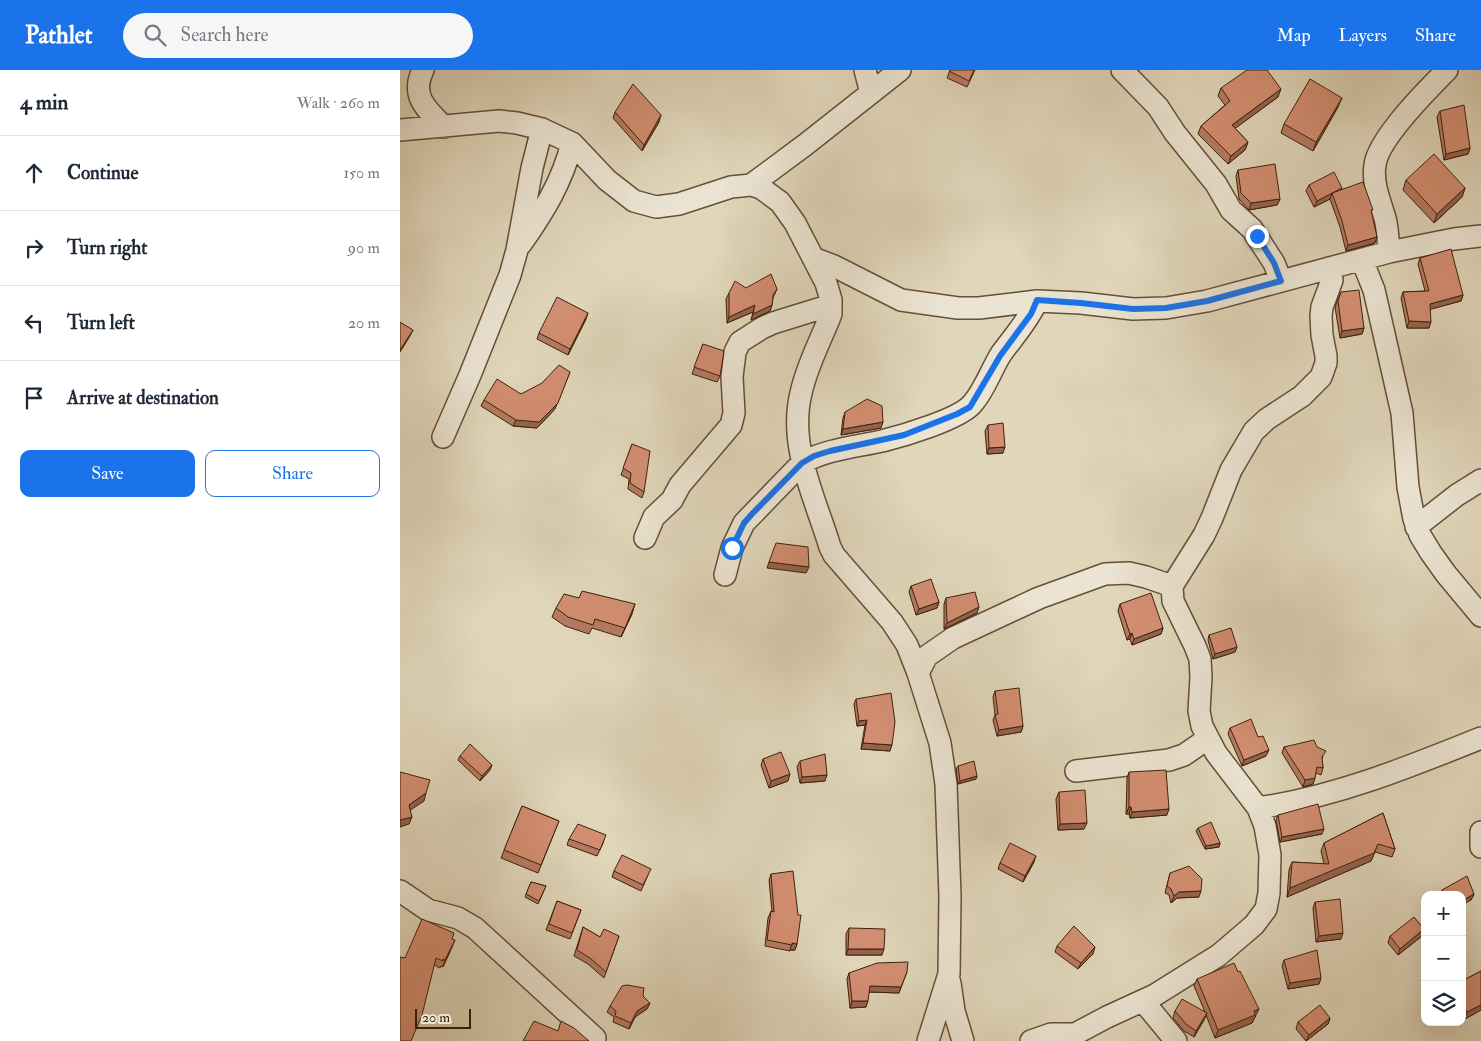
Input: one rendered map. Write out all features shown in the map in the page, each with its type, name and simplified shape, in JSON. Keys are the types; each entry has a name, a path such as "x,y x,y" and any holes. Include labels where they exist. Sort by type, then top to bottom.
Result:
{"street":[{"path":"422,70 418,89 420,99 444,127"},
{"path":"865,70 871,93"},
{"path":"751,185 900,70"},
{"path":"1122,70 1158,107 1175,133 1216,184 1230,210 1252,229 1274,263 1281,281"},
{"path":"1390,252 1385,220 1377,194 1374,164 1379,151 1393,131 1426,91 1447,70"},
{"path":"401,131 499,121 517,123 552,132 572,143 617,189 634,201 647,206 656,208 679,204 731,187 751,185 769,192 780,202 795,223 826,283 831,305 830,314 810,363 800,395 797,421 802,463 834,555 892,622 907,645 940,742 946,784 950,896 949,974 954,1011 963,1041"},
{"path":"443,437 510,275 542,129"},
{"path":"517,250 549,203 567,162 572,143"},
{"path":"813,258 911,303 958,308 979,308 1037,300 1133,309 1166,308 1207,301 1390,252 1454,239 1481,236"},
{"path":"1362,260 1374,290 1398,391 1411,507 1416,527 1446,574 1481,616"},
{"path":"1031,1041 1051,1034 1075,1034 1143,1001 1219,955 1262,917 1266,908 1269,893 1270,855 1265,826 1258,808 1227,770 1207,739 1199,711 1200,659 1173,601 1172,586 1212,518 1231,470 1254,431 1267,419 1302,396 1321,377 1326,363 1326,356 1321,316 1322,307 1332,280 1329,268"},
{"path":"725,575 732,548 744,523 802,463 814,456 830,451 904,435 970,407 1000,356 1031,314 1037,300"},
{"path":"645,538 654,517 672,500 680,485 732,425 734,413 732,377 735,352 740,342 773,323 831,305"},
{"path":"1416,527 1457,495 1481,480"},
{"path":"918,673 927,656 954,638 1039,598 1104,574 1129,573 1172,586"},
{"path":"1258,808 1290,803 1391,774 1481,738"},
{"path":"1076,770 1169,760 1184,755 1207,739"},
{"path":"1481,832 1481,847"},
{"path":"400,892 428,910 458,918 475,928 595,1038"},
{"path":"928,1041 949,974"},
{"path":"1143,1001 1176,1041"}],"building":[{"path":"950,70 974,70 969,81"},
{"path":"1247,70 1267,70 1281,89 1232,125 1248,142 1231,156 1201,126 1230,101 1221,88"},
{"path":"1310,79 1342,98 1316,142 1284,124"},
{"path":"633,84 661,115 644,145 615,112"},
{"path":"1464,105 1470,148 1446,154 1440,111"},
{"path":"1434,154 1465,188 1437,214 1406,180"},
{"path":"1275,164 1280,199 1251,203 1241,193 1238,170"},
{"path":"1334,172 1342,188 1317,201 1309,185"},
{"path":"1363,182 1373,210 1371,210 1377,237 1348,245 1332,193"},
{"path":"1451,249 1463,295 1430,304 1431,322 1409,321 1403,292 1429,291 1420,258"},
{"path":"771,274 777,289 773,295 772,305 753,314 755,305 729,317 729,293 735,281 746,288"},
{"path":"1359,290 1364,328 1342,331 1338,301 1341,292"},
{"path":"557,297 588,313 570,349 539,333"},
{"path":"400,322 413,330 400,350"},
{"path":"703,344 724,351 720,376 694,367"},
{"path":"559,365 570,372 558,403 539,422 516,420 484,400 497,379 521,394 542,383"},
{"path":"867,399 882,406 883,422 843,429 845,412"},
{"path":"1003,423 1005,447 989,448 988,425"},
{"path":"632,444 650,451 644,492 630,483 631,473 623,468"},
{"path":"776,543 808,547 809,567 769,562"},
{"path":"931,579 939,602 919,609 911,586"},
{"path":"582,591 635,604 625,628 595,619 593,625 568,617 556,608 564,594 579,598"},
{"path":"975,592 979,607 947,623 946,598"},
{"path":"1151,593 1163,628 1134,639 1132,633 1130,634 1120,604"},
{"path":"1231,628 1237,647 1215,654 1209,635"},
{"path":"1019,688 1023,726 999,730 995,715 998,714 995,691"},
{"path":"891,693 895,722 892,745 863,743 867,720 859,721 856,699"},
{"path":"1251,719 1258,737 1263,736 1269,750 1244,760 1230,728"},
{"path":"1314,740 1317,747 1326,751 1322,757 1323,768 1317,767 1315,778 1305,780 1284,747"},
{"path":"470,744 492,765 482,776 460,756"},
{"path":"781,752 790,774 771,781 763,759"},
{"path":"825,754 827,775 802,777 800,761"},
{"path":"974,761 977,776 960,781 958,766"},
{"path":"1166,770 1169,809 1132,812 1131,807 1129,807 1129,772"},
{"path":"400,772 430,780 426,793 409,805 412,817 400,820"},
{"path":"1085,790 1087,823 1060,824 1059,792"},
{"path":"1318,804 1324,829 1282,837 1278,815"},
{"path":"522,806 559,821 541,865 504,850"},
{"path":"1383,813 1395,849 1378,844 1374,853 1290,888 1292,862 1329,864 1324,843"},
{"path":"1211,822 1220,843 1206,846 1198,828"},
{"path":"578,824 606,835 600,850 569,839"},
{"path":"1010,843 1036,856 1025,876 1000,863"},
{"path":"622,855 651,869 643,885 614,871"},
{"path":"1189,866 1202,879 1201,891 1179,892 1174,896 1171,889 1167,886 1170,873"},
{"path":"793,871 798,915 801,915 797,944 792,943 792,945 767,940 771,911 774,912 771,874"},
{"path":"1467,876 1474,894 1466,899 1466,891 1442,890"},
{"path":"531,882 546,886 539,901 526,894"},
{"path":"1340,899 1343,933 1319,936 1315,902"},
{"path":"557,901 581,910 572,933 549,924"},
{"path":"1414,917 1421,925 1421,932 1400,949 1390,936"},
{"path":"422,919 454,933 452,939 455,940 445,960 436,958 422,1015 411,1041 400,1041 400,957 405,958"},
{"path":"1074,926 1095,947 1081,963 1057,946"},
{"path":"583,927 600,937 604,929 619,936 606,972 577,950"},
{"path":"849,928 885,929 884,949 848,949"},
{"path":"1317,950 1321,978 1290,983 1284,960"},
{"path":"908,962 907,972 901,987 870,986 868,1001 852,1001 849,973 877,963"},
{"path":"1234,963 1259,1009 1254,1011 1255,1015 1218,1030 1197,979"},
{"path":"1481,971 1481,1005 1467,1012 1466,1010 1466,979"},
{"path":"622,986 644,988 643,996 650,1003 637,1011 631,1023 615,1016 616,1011 610,1006"},
{"path":"1182,999 1207,1013 1196,1031 1187,1025 1175,1011"},
{"path":"1320,1005 1330,1018 1309,1035 1298,1022"},
{"path":"534,1021 558,1031 561,1021 574,1028 589,1041 523,1041"}],"route":[{"path":"732,548 744,523 802,463 814,456 830,451 904,435 970,407 1000,356 1031,314 1037,300 1133,309 1166,308 1207,301 1281,281 1274,263 1257,236"}]}
